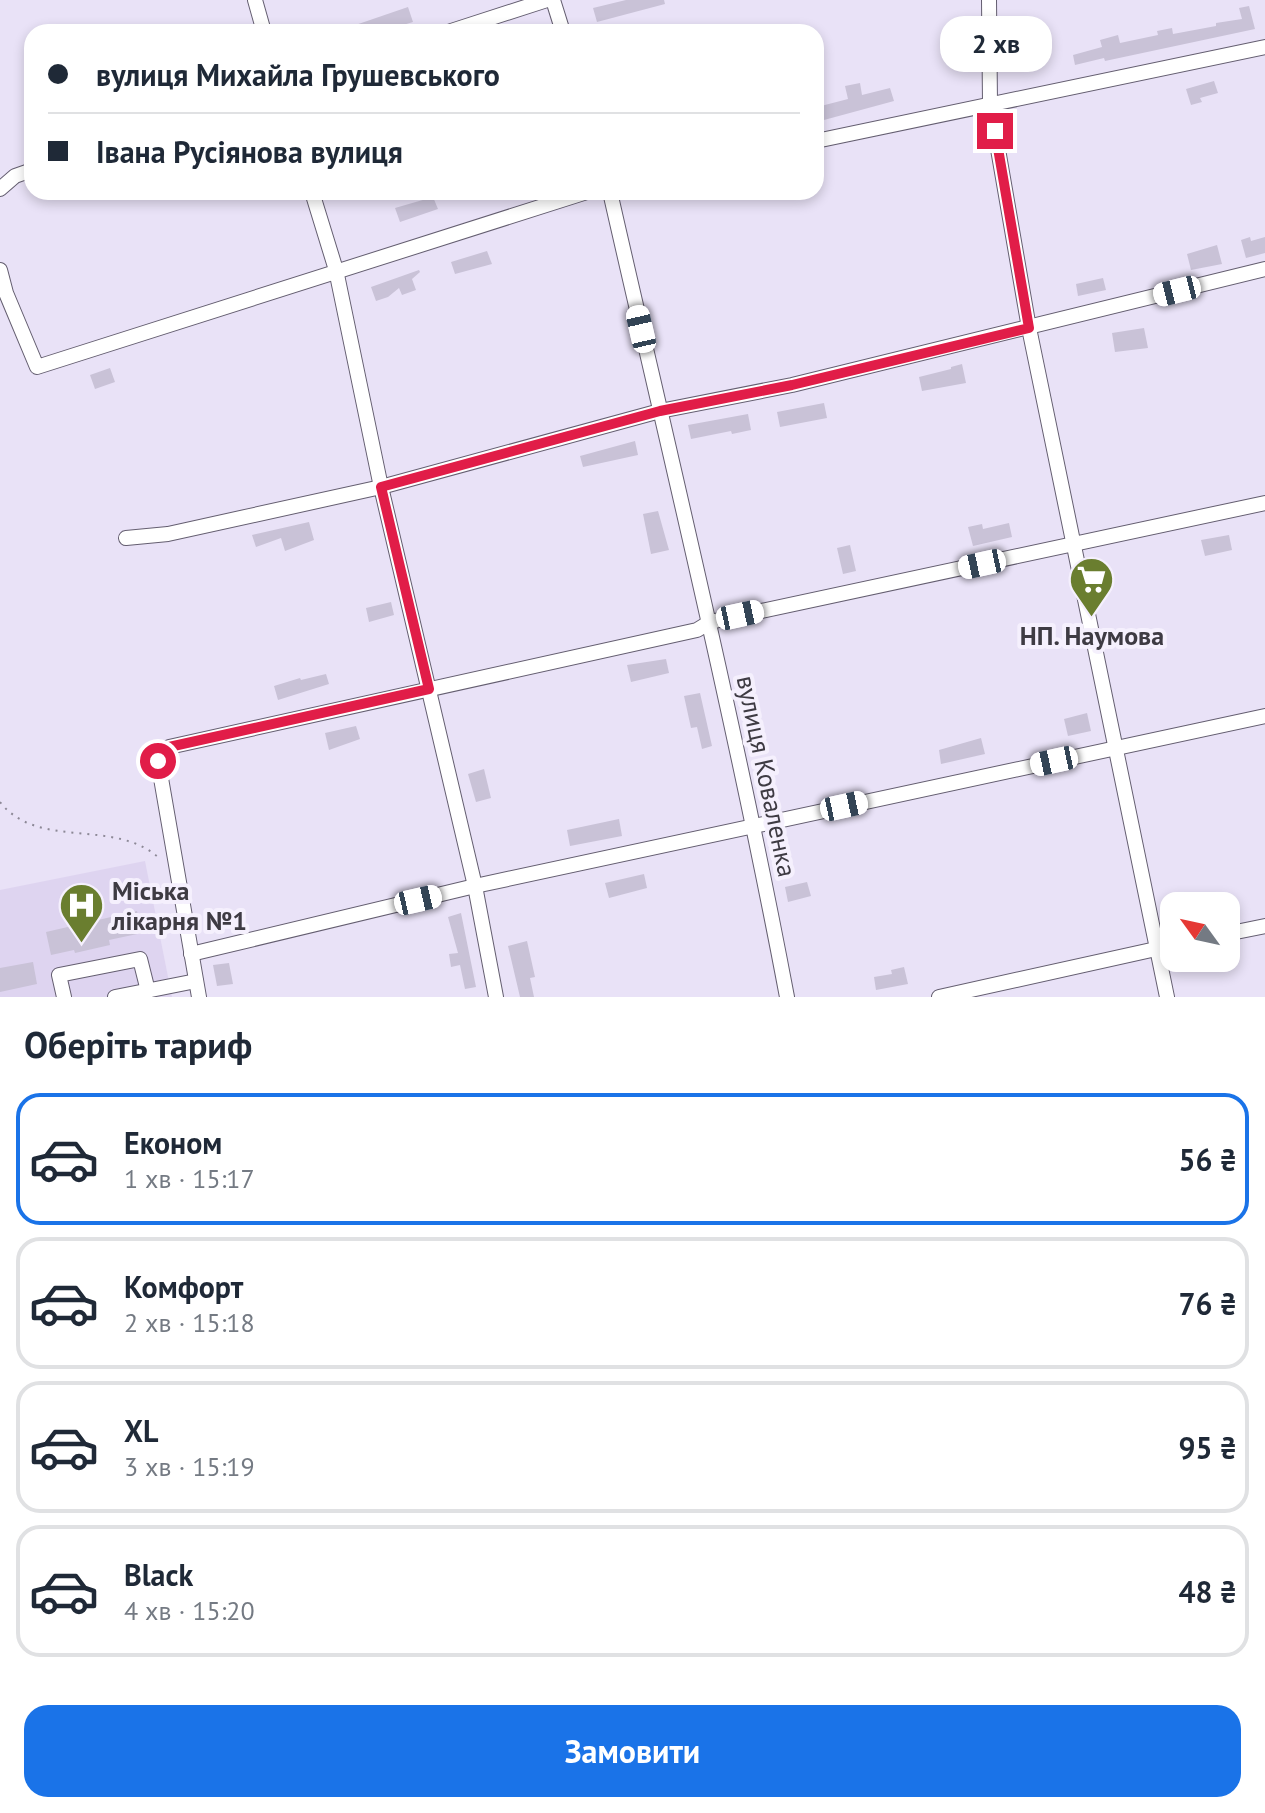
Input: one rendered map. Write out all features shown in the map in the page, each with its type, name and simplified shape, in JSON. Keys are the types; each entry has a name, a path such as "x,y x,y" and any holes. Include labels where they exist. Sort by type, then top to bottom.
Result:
{"street":[{"path":"255,0 262,24"},
{"path":"473,24 547,0"},
{"path":"553,0 560,24"},
{"path":"989,0 990,103 1029,328 1167,997"},
{"path":"824,139 1265,47"},
{"path":"0,189 24,173"},
{"path":"314,200 336,270 381,487 475,886 496,997"},
{"path":"0,270 3,292 37,367 561,200"},
{"name":"вулиця Коваленка","path":"612,200 710,622 787,997"},
{"path":"126,538 168,534 381,487 660,411 792,385 1265,269"},
{"path":"199,997 158,761 169,747 697,630 710,622 1265,503"},
{"path":"191,954 475,886 1265,716"},
{"path":"1240,931 1265,926"},
{"path":"939,997 1160,948"},
{"path":"64,997 59,975 140,959 148,991"},
{"path":"115,997 196,981"}],"path":[{"path":"0,802 20,822 136,844 155,855 178,878"}],"shaded area":[{"name":"Міська лікарня №1","path":"145,861 172,997 0,997 0,890"}],"building":[{"path":"626,0 664,0 665,4 597,22 593,8"},
{"path":"1249,6 1255,29 1075,65 1073,55 1102,47 1100,40 1118,35 1120,43 1158,35 1157,31 1172,28 1173,34 1216,26 1216,23 1242,19 1239,8"},
{"path":"408,7 413,22 406,24 358,24"},
{"path":"1214,81 1218,93 1200,98 1202,102 1191,105 1186,89"},
{"path":"860,83 862,95 890,88 894,101 824,120 824,105 848,99 845,86"},
{"path":"434,200 438,209 400,222 395,208"},
{"path":"1250,237 1251,241 1265,237 1265,253 1246,258 1241,240"},
{"path":"1217,245 1222,264 1191,270 1187,254"},
{"path":"487,251 492,264 455,274 451,262"},
{"path":"419,270 412,279 416,290 402,295 399,288 388,297 376,301 371,287"},
{"path":"1103,278 1106,290 1078,296 1076,284"},
{"path":"1144,328 1148,348 1115,352 1112,333"},
{"path":"962,364 966,383 922,391 919,377"},
{"path":"110,368 115,382 95,389 90,375"},
{"path":"824,403 827,418 780,427 777,412"},
{"path":"748,414 751,430 691,439 688,425"},
{"path":"635,441 638,455 583,467 580,456"},
{"path":"658,511 669,550 651,554 643,514"},
{"path":"309,522 314,540 285,551 281,538 256,547 252,535"},
{"path":"1009,523 1012,537 973,546 968,527 982,524 983,529"},
{"path":"1229,535 1232,550 1205,556 1201,540"},
{"path":"850,545 856,571 843,574 837,548"},
{"path":"391,602 394,615 369,622 366,608"},
{"path":"666,659 669,673 631,682 627,665"},
{"path":"326,674 329,684 278,700 274,686"},
{"path":"700,693 712,746 702,749 697,727 691,728 684,696"},
{"path":"1087,713 1091,731 1068,736 1064,719"},
{"path":"356,726 360,739 329,750 325,733"},
{"path":"981,738 985,754 941,764 939,750"},
{"path":"484,769 491,798 476,802 468,774"},
{"path":"619,819 622,836 570,846 567,830"},
{"path":"644,874 647,888 609,898 605,883"},
{"path":"807,882 811,896 788,902 785,887"},
{"path":"137,911 142,933 109,940 110,945 51,955 46,932"},
{"path":"461,913 476,987 465,989 460,965 451,967 449,954 458,953 448,917"},
{"path":"527,941 535,977 530,978 534,997 520,997 508,946"},
{"path":"33,962 37,984 0,992 0,968"},
{"path":"229,963 233,984 217,986 213,965"},
{"path":"904,967 908,984 876,990 874,977 892,974 891,970"}],"place":[{"name":"НП. Наумова","path":"1092,619"},
{"name":"Міська лікарня №1","path":"81,944"}],"route":[{"path":"158,761 169,747 429,689 381,487 660,411 792,385 1029,328 995,131"}]}
